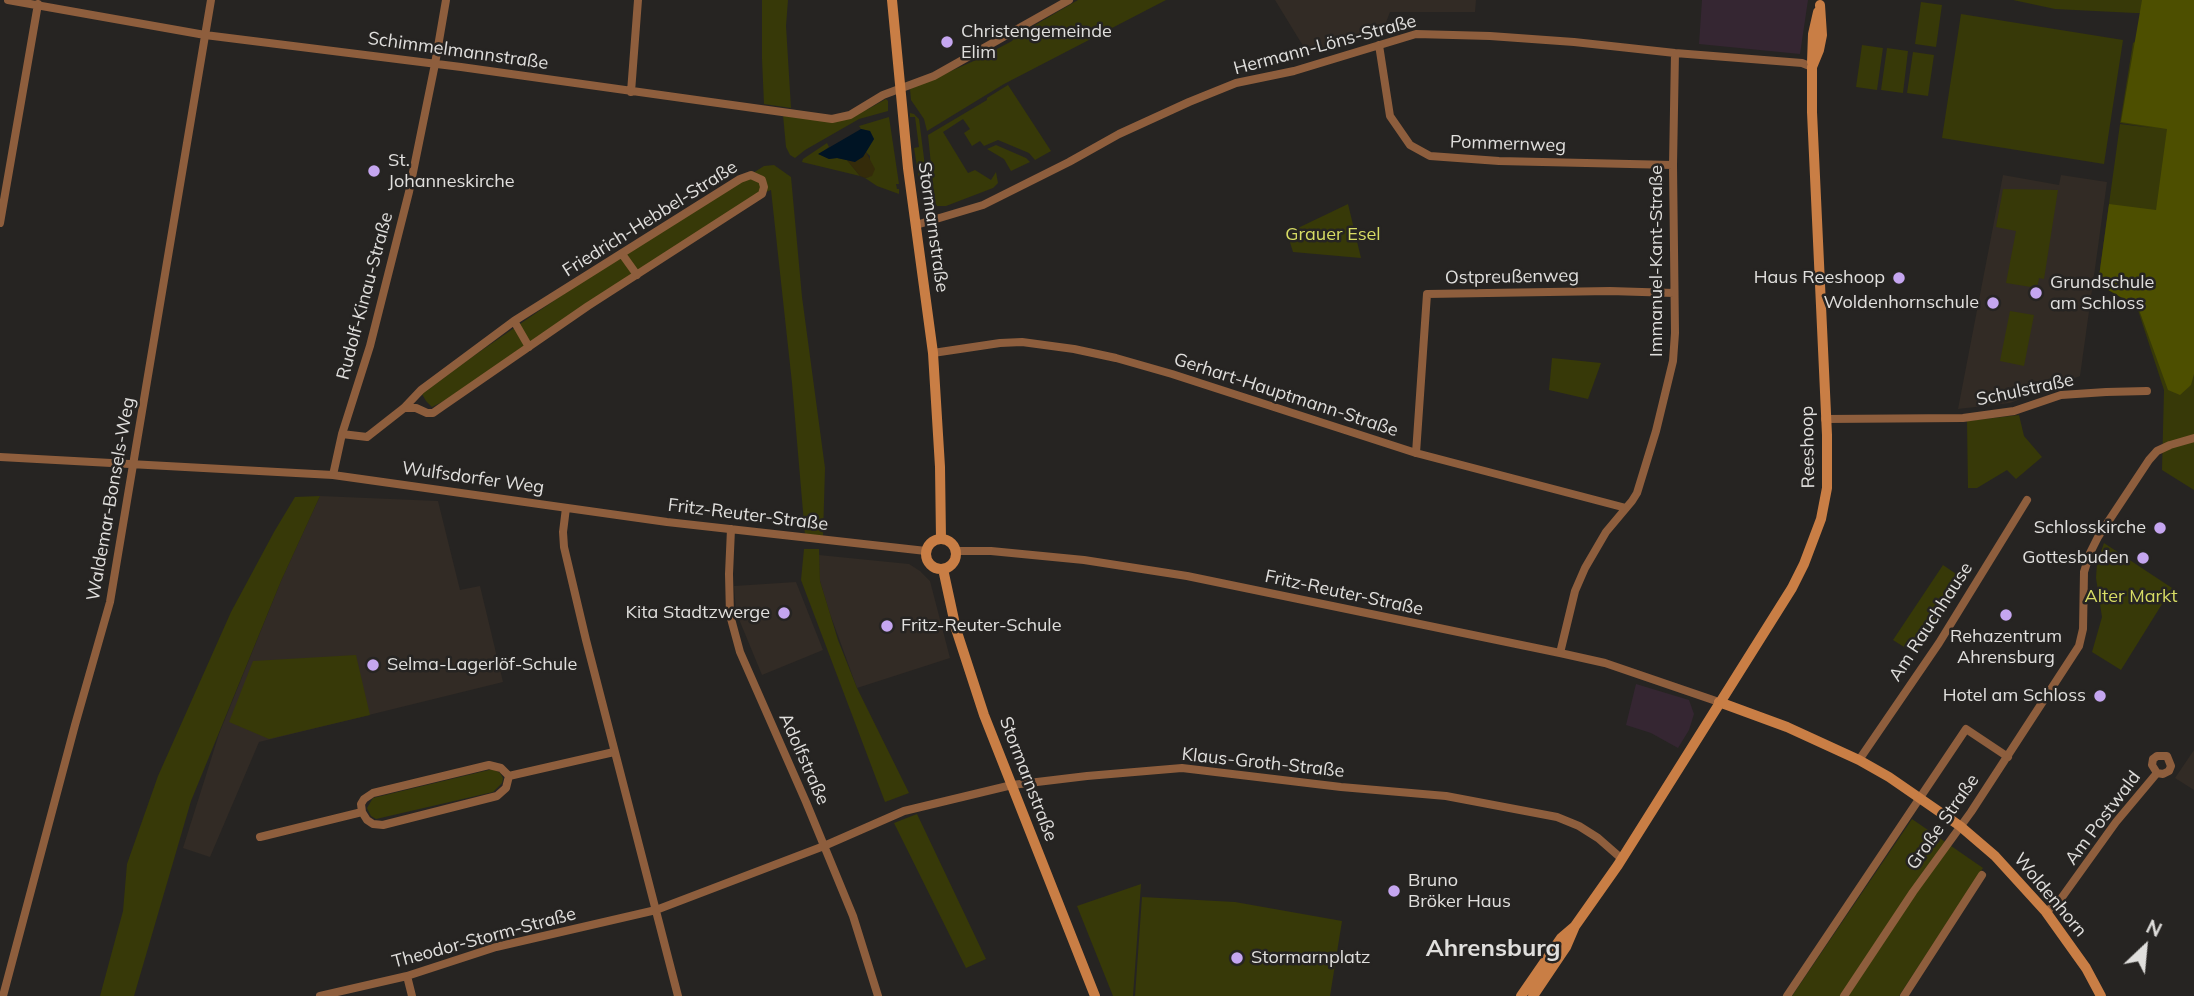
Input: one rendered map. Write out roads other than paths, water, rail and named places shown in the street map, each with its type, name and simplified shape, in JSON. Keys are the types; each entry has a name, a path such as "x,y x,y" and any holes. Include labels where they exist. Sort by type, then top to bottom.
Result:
{"street":[{"name":"Schimmelmannstraße","path":"8,0 205,35 832,119 850,115 899,88 934,76 1069,0"},
{"name":"Waldemar-Bonsels-Weg","path":"3,996 110,602 211,0"},
{"name":"Rudolf-Kinau-Straße","path":"333,475 390,269 436,64 446,0"},
{"path":"631,92 638,0"},
{"name":"Stormarnstraße","path":"892,0 899,88 933,353 941,539"},
{"name":"Reeshoop","path":"1575,926 1622,859 1792,588 1812,545 1823,512 1827,488 1812,66 1822,35 1820,2"},
{"path":"0,223 38,4"},
{"name":"Hermann-Löns-Straße","path":"916,225 982,205 1119,134 1236,83 1294,71 1416,34 1480,35 1574,42 1812,66"},
{"name":"Pommernweg","path":"1379,45 1390,116 1410,145 1430,156 1499,161 1672,165"},
{"name":"Immanuel-Kant-Straße","path":"1560,653 1575,592 1585,568 1606,532 1637,493 1670,376 1675,333 1672,165 1675,53"},
{"name":"Friedrich-Hebbel-Straße","path":"342,435 367,437 404,408 421,390 514,321 740,179 751,174 762,180 762,194 433,412 404,408"},
{"path":"622,254 637,275"},
{"name":"Ostpreußenweg","path":"1416,453 1426,294 1611,291 1674,293"},
{"path":"514,321 529,347"},
{"name":"Gerhart-Hauptmann-Straße","path":"933,353 1023,342 1074,349 1161,370 1416,453 1626,508"},
{"name":"Schulstraße","path":"1825,419 1963,418 2014,411 2061,395 2147,391"},
{"name":"Große Straße","path":"1844,996 2008,757 2082,640 2084,572 2090,552 2157,451 2179,441 2194,438"},
{"name":"Wulfsdorfer Weg","path":"0,457 333,475 566,508 564,547 678,996"},
{"name":"Am Rauchhause","path":"1859,760 1939,643 2027,500"},
{"name":"Fritz-Reuter-Straße","path":"566,508 926,551"},
{"name":"Adolfstraße","path":"731,529 730,615 740,652 853,916 878,996"},
{"path":"941,539 951,542 956,551 954,562 943,569 931,565 926,551 931,543 941,539"},
{"name":"Fritz-Reuter-Straße","path":"956,551 991,551 1084,560 1187,576 1605,663 1719,702"},
{"name":"Stormarnstraße","path":"943,569 964,654 1095,996"},
{"name":"Woldenhorn","path":"1719,702 1787,727 1859,760 1960,826 1995,856 2046,912 2086,968 2101,996"},
{"name":"Große Straße","path":"1787,996 1966,729 2008,757"},
{"path":"509,776 614,752"},
{"path":"489,765 501,768 509,776 506,788 497,796 383,825 373,824 362,813 363,799 373,793 489,765"},
{"name":"Klaus-Groth-Straße","path":"656,910 824,846 904,811 1012,785 1182,768 1340,787 1446,796 1558,817 1598,838 1622,859"},
{"name":"Am Postwald","path":"2046,912 2060,900 2116,821 2157,773"},
{"path":"260,837 362,813"},
{"path":"1904,996 1982,875"},
{"name":"Theodor-Storm-Straße","path":"320,996 407,976 496,947 656,910"},
{"path":"1521,996 1561,938 1575,926"},
{"path":"1533,996 1566,947 1575,926"},
{"path":"407,976 412,996"}],"water":[{"path":"861,129 870,131 874,139 863,157 855,162 829,159 818,154"}],"place":[{"name":"Christengemeinde Elim","path":"947,42"},
{"name":"St. Johanneskirche","path":"374,171"},
{"name":"Haus Reeshoop","path":"1899,278"},
{"name":"Grundschule am Schloss","path":"2036,293"},
{"name":"Woldenhornschule","path":"1993,303"},
{"name":"Schlosskirche","path":"2160,528"},
{"name":"Gottesbuden","path":"2143,558"},
{"name":"Kita Stadtzwerge","path":"784,613"},
{"name":"Rehazentrum Ahrensburg","path":"2006,615"},
{"name":"Fritz-Reuter-Schule","path":"887,626"},
{"name":"Selma-Lagerlöf-Schule","path":"373,665"},
{"name":"Hotel am Schloss","path":"2100,696"},
{"name":"Bruno Bröker Haus","path":"1394,891"},
{"name":"Stormarnplatz","path":"1237,958"}],"district":[{"name":"Ahrensburg","path":"1493,949"}],"park label":[{"name":"Grauer Esel","path":"1333,235"},
{"name":"Alter Markt","path":"2131,597"}]}
